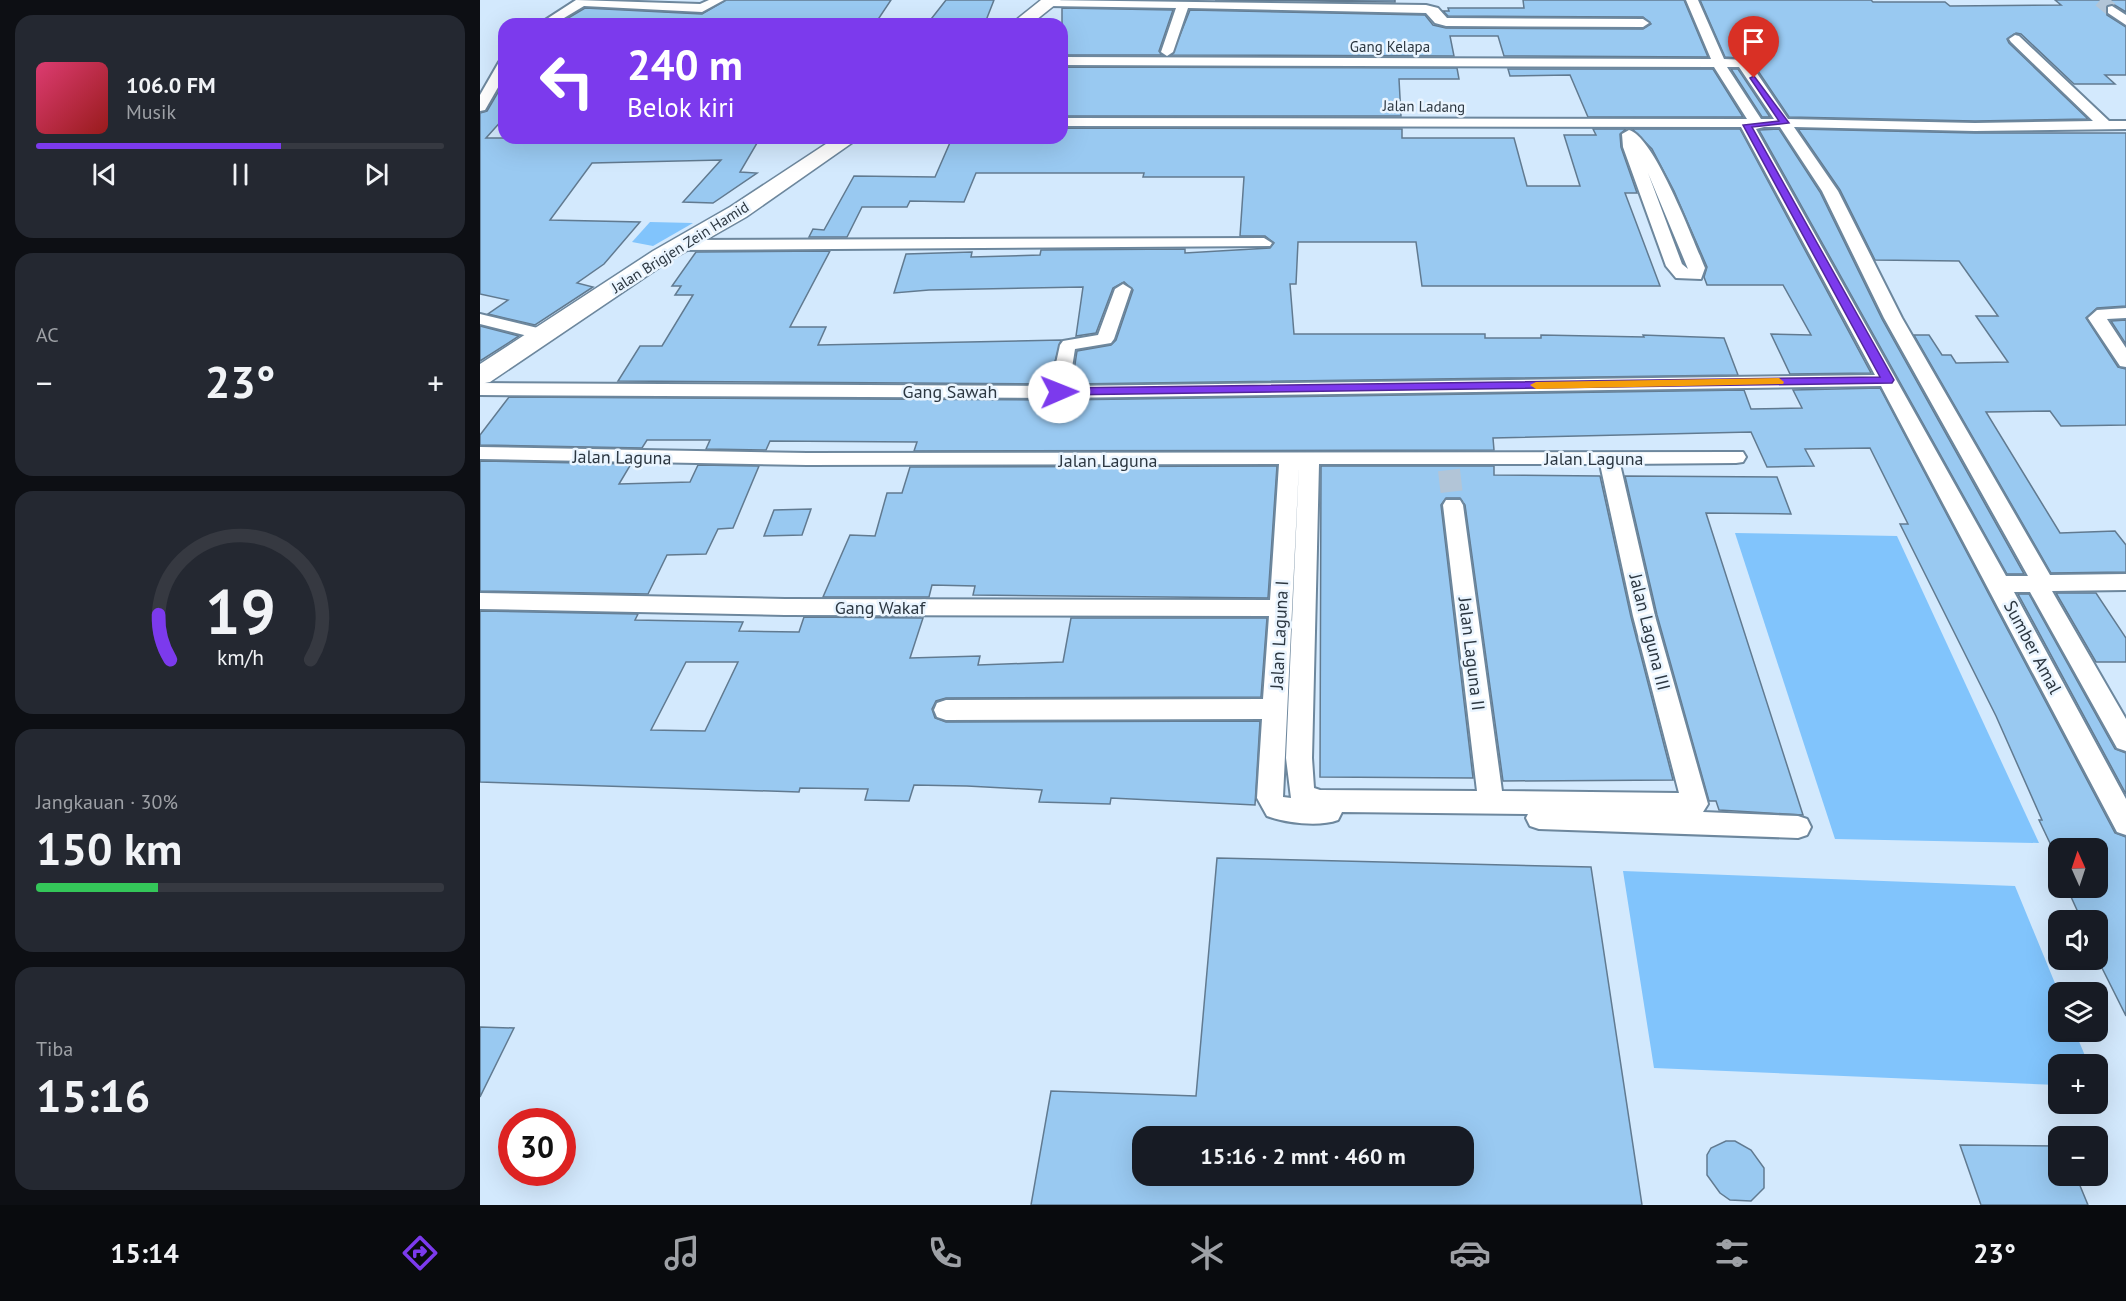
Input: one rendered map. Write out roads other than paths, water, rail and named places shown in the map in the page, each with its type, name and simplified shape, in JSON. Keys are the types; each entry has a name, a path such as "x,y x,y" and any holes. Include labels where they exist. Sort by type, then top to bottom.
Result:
{"main road":[{"path":"1028,18 1050,1"},
{"name":"Jalan Brigjen Zein Hamid","path":"480,376 679,245 738,212 840,144"}],"street":[{"path":"555,18 583,1 702,8 718,0"},
{"path":"1692,0 1719,63 1999,584"},
{"path":"1050,1 1426,9 1434,11 1439,20 1446,22 1643,23"},
{"path":"1167,52 1183,4"},
{"path":"2112,10 2126,21"},
{"path":"2015,39 2106,125"},
{"name":"Gang Kelapa","path":"1068,61 1743,63 1785,123"},
{"path":"480,107 498,76"},
{"path":"480,84 494,84"},
{"name":"Jalan Ladang","path":"1068,122 1626,130 1785,123 1975,127 2126,125"},
{"path":"1785,123 1830,191 1893,318 2126,741"},
{"path":"1626,130 1630,147 1665,213 1688,246 1697,268 1695,275 1687,275 1677,270 1668,247 1665,213"},
{"path":"679,245 1264,243"},
{"path":"1668,247 1688,246"},
{"path":"1059,392 1066,349 1073,342 1105,339 1123,289"},
{"path":"2126,313 2103,314 2097,318 2126,362"},
{"path":"480,318 544,335"},
{"name":"Gang Sawah","path":"480,389 1059,392 1888,380"},
{"name":"Jalan Laguna","path":"480,453 807,459 1299,460 1448,464 1609,458 1736,457"},
{"name":"Jalan Laguna III","path":"1491,802 1695,804 1644,616 1609,458"},
{"path":"1299,460 1299,758 1302,794 1319,801 1491,802"},
{"name":"Jalan Laguna I","path":"1299,460 1280,608 1270,793 1270,802 1276,808 1306,812 1798,827"},
{"name":"Jalan Laguna II","path":"1453,505 1491,802"},
{"name":"Sumber Amal","path":"2126,582 1999,584 2126,824"},
{"name":"Gang Wakaf","path":"480,601 785,608 1280,608"},
{"path":"946,710 1274,709"}],"tunnel":[{"path":"2100,0 2112,10"},
{"path":"1449,470 1453,505"}]}
